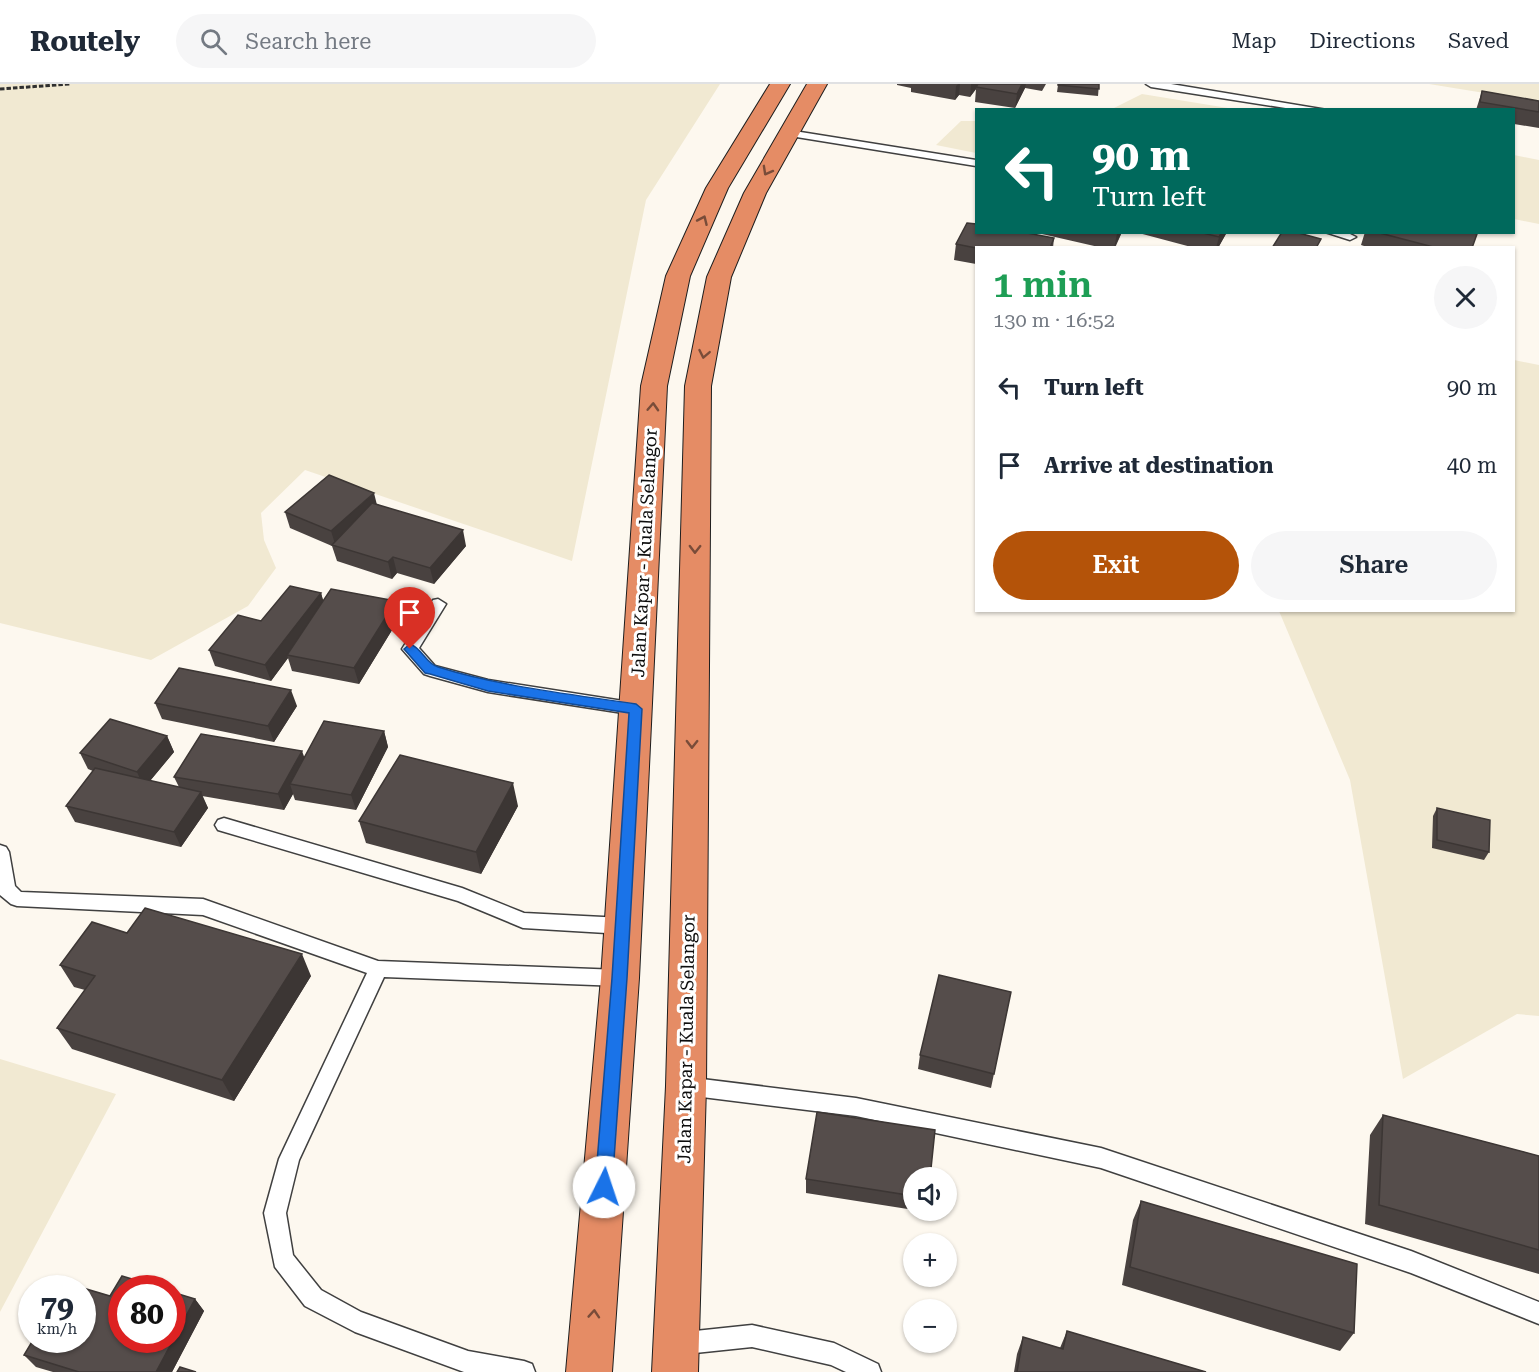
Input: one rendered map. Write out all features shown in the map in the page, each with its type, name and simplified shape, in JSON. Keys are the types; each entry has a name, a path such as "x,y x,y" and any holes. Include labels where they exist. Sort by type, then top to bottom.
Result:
{"highway":[{"name":"Jalan Kapar - Kuala Selangor","path":"589,1372 620,978 654,386 678,276 717,188 780,84"},
{"name":"Jalan Kapar - Kuala Selangor","path":"675,1358 686,1086 698,386 720,277 755,193 817,84"}],"lane":[{"path":"1151,84 1309,108"},
{"path":"788,133 975,163"},
{"path":"1338,234 1350,237"},
{"path":"438,604 410,649 430,670 488,686 636,709"},
{"path":"224,825 462,895 523,920 623,926"},
{"path":"0,852 4,865 6,889 17,900 203,907 378,969 620,978"},
{"path":"378,969 288,1159 275,1212 283,1258 313,1298 355,1321 468,1362 524,1372"},
{"path":"686,1086 856,1107 1101,1158 1411,1262 1539,1313"},
{"path":"675,1358 752,1336 834,1354 870,1372"}],"path":[{"path":"0,89 70,84"}],"shaded area":[{"path":"0,84 720,84 646,200 572,561 305,470 261,513 264,540 276,568 248,606 151,660 0,623"},
{"path":"1429,84 1539,84 1539,102"},
{"path":"1142,94 1228,108 1114,108"},
{"path":"961,121 975,121 975,153 936,145"},
{"path":"1515,155 1539,160 1539,224 1515,219"},
{"path":"1515,360 1539,365 1539,1016 1517,1014 1403,1079 1350,780 1279,612 1515,612"},
{"path":"0,1059 116,1094 0,1312"}],"building":[{"path":"978,84 1022,84 1017,94 976,87"},
{"path":"1099,84 1099,89 1058,85"},
{"path":"1482,91 1539,101 1539,112 1480,102"},
{"path":"967,223 975,224 975,234 1033,234 1054,238 1051,246 975,248 956,244"},
{"path":"1281,234 1302,234 1321,239 1317,246 1273,246"},
{"path":"1384,234 1477,234 1473,246 1429,246"},
{"path":"329,475 374,493 331,531 285,512"},
{"path":"372,503 463,530 430,568 393,557 388,562 332,545"},
{"path":"290,586 321,593 265,665 209,650 238,615 261,621"},
{"path":"331,589 396,601 354,668 287,655"},
{"path":"179,668 291,690 268,726 155,703"},
{"path":"110,719 167,736 137,772 80,753"},
{"path":"324,721 384,731 351,795 290,784"},
{"path":"201,734 302,751 278,794 174,777"},
{"path":"400,755 513,783 476,852 359,821"},
{"path":"95,768 201,792 174,832 66,806"},
{"path":"1437,808 1490,820 1489,852 1437,840"},
{"path":"145,908 302,954 222,1080 57,1028 95,976 60,965 92,922 127,933"},
{"path":"939,975 1011,992 994,1074 920,1055"},
{"path":"817,1112 935,1130 931,1167 903,1167 903,1194 806,1179"},
{"path":"1383,1115 1539,1156 1539,1250 1379,1205"},
{"path":"1141,1201 1357,1264 1354,1333 1130,1267"},
{"path":"96,1292 108,1295 108,1353 166,1353 156,1372 79,1372 24,1355 25,1353 96,1353"},
{"path":"186,1296 195,1299 186,1316"},
{"path":"1067,1331 1206,1372 1017,1372 1023,1337 1063,1349"},
{"path":"180,1367 196,1372 177,1372"}],"route":[{"path":"410,649 430,670 488,686 636,709 620,978 604,1187"}]}
